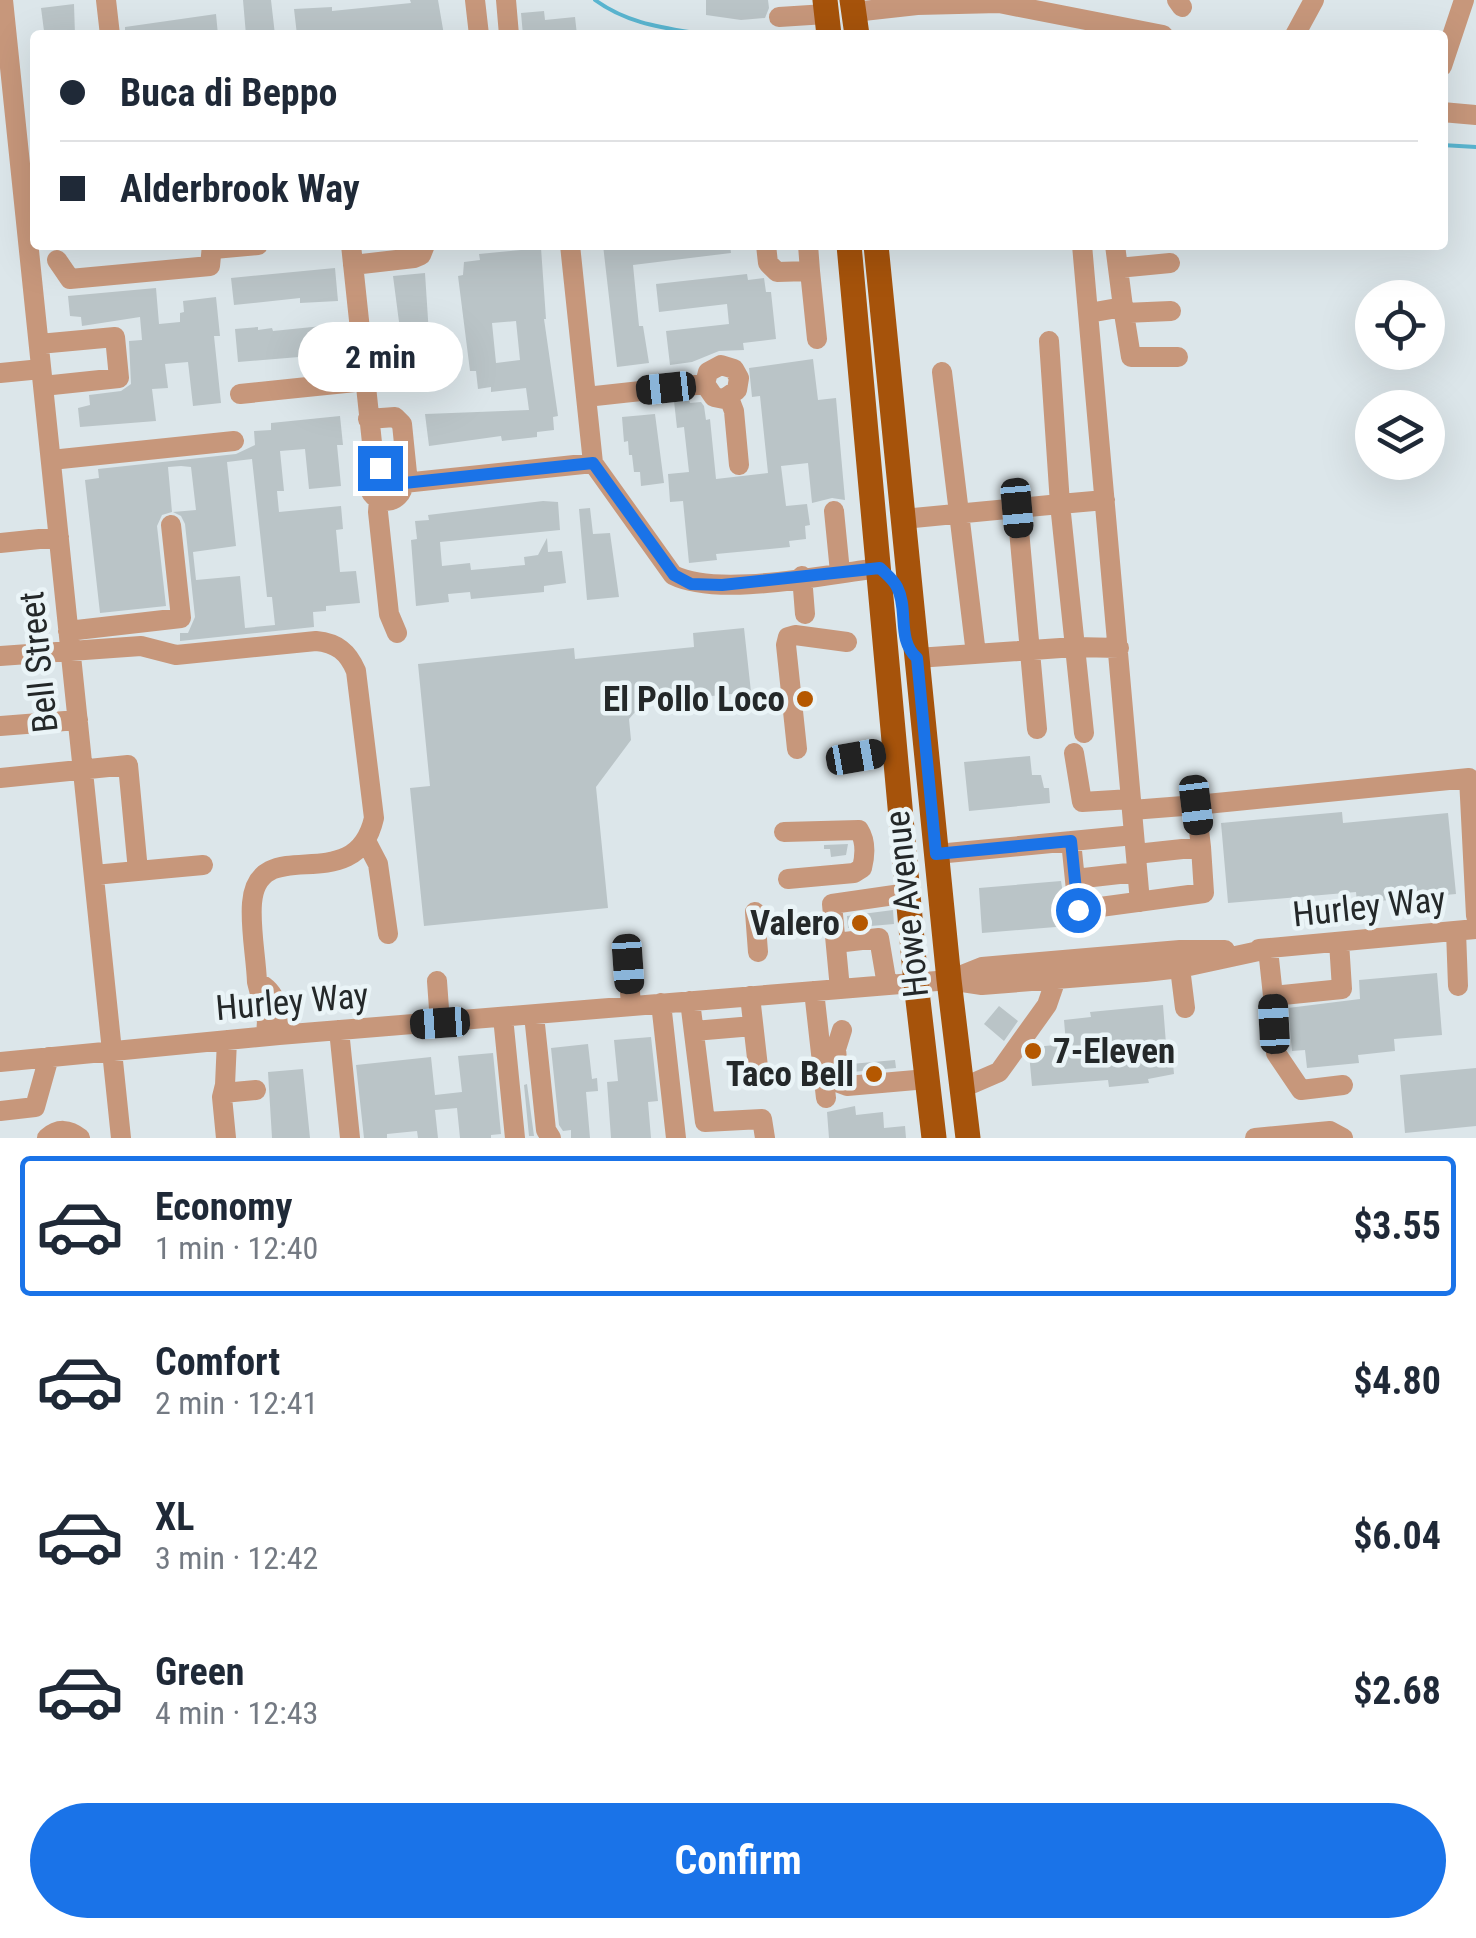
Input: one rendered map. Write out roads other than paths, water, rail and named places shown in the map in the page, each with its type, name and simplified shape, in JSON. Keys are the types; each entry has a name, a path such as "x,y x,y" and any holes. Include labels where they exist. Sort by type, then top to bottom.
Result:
{"main road":[{"name":"Howe Avenue","path":"849,250 916,983 934,1138"},
{"name":"Howe Avenue","path":"875,250 968,1138"},
{"path":"880,568 900,594 908,649 917,658"}],"street":[{"name":"Bell Street","path":"3,0 9,143 29,186 30,262 121,1138"},
{"path":"106,0 109,30"},
{"path":"1298,30 1314,0"},
{"path":"1448,48 1464,0"},
{"path":"478,30 475,2 506,1 508,30"},
{"path":"854,16 890,4 999,2 1138,30"},
{"path":"779,17 826,16"},
{"path":"1448,113 1476,116"},
{"path":"30,262 60,252 70,279 210,266 212,250"},
{"path":"397,633 389,614 380,500 369,486 375,471 352,255 414,258 424,250"},
{"path":"571,250 593,463 674,575 691,584 704,585 880,568"},
{"path":"767,250 768,263 777,272 810,271"},
{"path":"808,250 817,338"},
{"path":"1082,250 1140,902"},
{"path":"1116,250 1131,357 1178,357"},
{"path":"1118,268 1170,263"},
{"path":"1088,313 1172,311"},
{"path":"0,372 119,378 115,337 38,344"},
{"path":"1049,341 1060,504 1084,733"},
{"path":"730,367 739,382 729,398 714,397 705,384 712,368 730,367"},
{"path":"942,372 976,654"},
{"path":"240,394 364,381"},
{"path":"586,397 705,384"},
{"path":"729,398 734,411 739,465"},
{"path":"368,419 395,417 402,424 406,483 396,498 380,500"},
{"path":"51,460 234,442"},
{"path":"406,483 593,463"},
{"path":"375,471 391,467 406,483"},
{"path":"903,519 1106,500"},
{"path":"1017,508 1037,728"},
{"path":"834,510 840,572"},
{"path":"0,656 181,618 171,524"},
{"path":"0,543 59,537"},
{"path":"802,576 805,614"},
{"path":"797,750 788,637 795,634 847,642"},
{"path":"70,641 141,646 176,655 316,641 334,644 350,658 356,671 374,818 366,841 356,852 334,862 279,866 263,876 252,901 257,982 268,987 274,996 273,1035"},
{"path":"917,658 1075,647 1119,648"},
{"path":"0,726 78,720"},
{"path":"856,757 896,750"},
{"path":"1074,754 1082,802 1196,805 1468,778 1476,916"},
{"path":"0,778 128,765 128,872"},
{"path":"1071,841 1078,910 1204,894 1196,805"},
{"path":"784,832 860,830 864,837 862,868 854,873 788,874"},
{"path":"366,841 378,864 388,934"},
{"path":"936,854 1071,841 1136,854"},
{"path":"1075,880 1136,854 1201,847"},
{"path":"94,875 203,865"},
{"path":"840,988 832,904 908,892"},
{"path":"755,912 758,952"},
{"path":"1458,986 1466,930"},
{"name":"Hurley Way","path":"949,980 982,967 1180,950 1268,949 1466,930"},
{"path":"836,943 879,938 888,985"},
{"path":"1273,996 1342,990 1339,942"},
{"path":"1268,949 1276,1053 1301,1090 1343,1086"},
{"name":"Hurley Way","path":"0,1062 840,988 949,980 982,985 1180,968 1268,949"},
{"path":"628,964 632,1006"},
{"path":"1180,968 1185,1008"},
{"path":"962,1088 999,1072 1047,1005 1056,979"},
{"path":"438,981 440,1023"},
{"path":"814,991 826,1098"},
{"path":"750,996 758,1067"},
{"path":"690,1001 705,1122 762,1119 764,1138"},
{"path":"661,1004 676,1138"},
{"path":"534,1014 550,1138"},
{"path":"503,1018 515,1138"},
{"path":"694,1031 753,1026"},
{"path":"339,1030 350,1138"},
{"path":"842,1030 836,1049 839,1083 847,1086 927,1079"},
{"path":"226,1040 226,1138"},
{"path":"0,1111 35,1106 50,1057"},
{"path":"223,1094 256,1090"},
{"path":"47,1138 58,1130 66,1130 80,1138"},
{"path":"1255,1138 1330,1130 1343,1138"}],"waterway":[{"path":"595,0 635,20 680,30"},
{"path":"1448,145 1476,147"}],"place":[{"name":"El Pollo Loco","path":"805,699"},
{"name":"Valero","path":"860,923"},
{"name":"7-Eleven","path":"1033,1051"},
{"name":"Taco Bell","path":"874,1074"}]}
